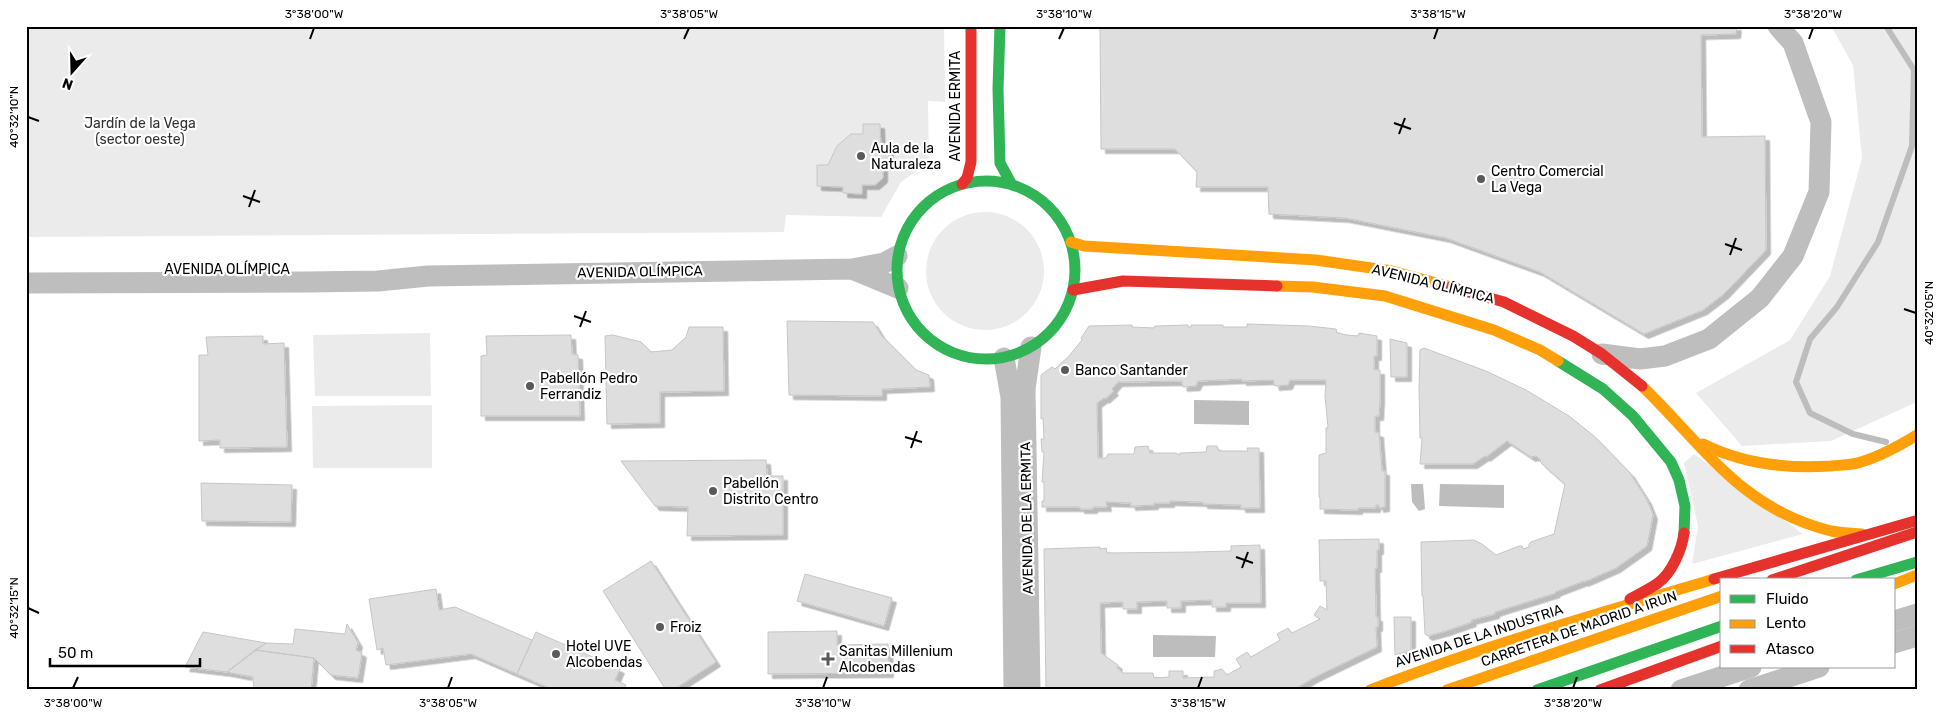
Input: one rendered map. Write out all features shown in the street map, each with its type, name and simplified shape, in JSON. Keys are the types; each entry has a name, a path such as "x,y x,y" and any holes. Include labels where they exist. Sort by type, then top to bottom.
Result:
{"main road":[{"name":"AVENIDA ERMITA","path":"962,184 968,178 971,162 971,26"},
{"path":"1000,26 998,89 1000,163 1012,185"},
{"path":"988,181 1012,185 1039,198 1059,219 1071,242 1076,266 1073,290 1065,313 1048,334 1031,347 1004,358 969,358 936,344 912,320 898,288 897,256 909,224 932,198 962,184 988,181"},
{"name":"AVENIDA OLÍMPICA","path":"1071,242 1084,246 1316,260 1392,271 1504,302 1550,324 1602,354 1636,379 1672,415 1714,463 1743,489 1772,508 1832,531 1862,534"},
{"name":"AVENIDA OLÍMPICA","path":"1073,290 1123,281 1313,287 1385,296 1494,330 1540,350 1603,389 1649,433 1671,462 1679,480 1685,506 1682,546 1677,558 1660,582 1640,594 1598,613"},
{"path":"1691,436 1713,449 1736,458 1774,464 1816,467 1860,462 1898,447 1917,435"},
{"path":"1598,613 1862,534 1917,521"},
{"path":"1778,578 1917,532"},
{"path":"1863,578 1917,562"},
{"path":"1896,583 1917,575"},
{"name":"CARRETERA DE MADRID A IRUN","path":"1446,690 1720,597"},
{"name":"AVENIDA DE LA INDUSTRIA","path":"1370,690 1425,667 1598,613"},
{"path":"1537,690 1720,627"},
{"path":"1600,690 1720,647"}],"street":[{"path":"1602,354 1640,359 1665,356 1709,339 1760,298 1793,256 1819,192 1821,122 1793,43 1778,26"},
{"name":"AVENIDA OLÍMPICA","path":"26,283 378,281 428,276 852,269 884,263 897,256"},
{"name":"AVENIDA OLÍMPICA","path":"26,270 377,269 428,276"},
{"name":"AVENIDA OLÍMPICA","path":"852,269 898,288"},
{"name":"AVENIDA DE LA ERMITA","path":"1030,690 1026,389 1031,347"},
{"name":"AVENIDA DE LA ERMITA","path":"1004,358 1010,397 1014,690"},
{"path":"1896,620 1917,614"},
{"path":"1896,642 1917,636"},
{"path":"1682,690 1747,668"},
{"path":"1749,690 1816,668"}],"green space":[{"name":"Jardín de la Vega (sector oeste)","path":"26,26 944,26 945,102 928,101 929,162 901,182 881,217 786,215 784,232 26,237"},
{"path":"1831,26 1917,26 1917,402 1831,441 1742,446 1696,393 1790,340 1830,276 1862,158 1853,65"},
{"path":"985,212 1008,216 1027,229 1040,248 1044,271 1040,294 1027,313 1008,326 985,330 962,326 943,313 930,294 926,271 930,248 943,229 962,216"},
{"path":"430,333 431,396 315,396 313,335"},
{"path":"432,405 432,468 313,468 312,406"},
{"path":"1694,454 1803,534 1692,564 1698,526 1684,463"}],"shaded area":[{"path":"1194,400 1249,401 1249,425 1194,424"},
{"path":"1411,484 1423,484 1425,509 1419,511 1412,502"},
{"path":"1440,484 1504,485 1504,508 1439,506"},
{"path":"1153,635 1216,636 1215,657 1153,657"}],"building":[{"name":"Centro Comercial La Vega","path":"1100,26 1737,26 1736,34 1701,35 1702,137 1765,136 1766,250 1724,294 1703,310 1644,334 1540,272 1446,238 1345,218 1269,214 1268,187 1196,187 1197,172 1175,149 1101,149"},
{"name":"Aula de la Naturaleza","path":"863,124 880,124 881,149 889,149 889,162 883,162 883,178 875,185 862,185 862,194 843,193 843,187 817,186 817,165 828,165 837,146 851,134 863,134"},
{"path":"787,321 873,322 881,335 916,370 929,375 930,387 882,389 882,396 789,395"},
{"path":"1247,324 1309,326 1336,329 1337,333 1347,335 1358,336 1359,333 1377,336 1377,356 1374,356 1374,370 1380,370 1380,400 1379,416 1375,416 1375,432 1379,433 1382,471 1385,471 1385,507 1379,508 1379,505 1376,505 1376,508 1358,508 1358,510 1320,509 1319,455 1326,453 1326,428 1328,427 1325,396 1326,380 1290,380 1288,385 1275,386 1273,380 1242,381 1242,379 1198,381 1196,386 1183,387 1182,381 1118,382 1112,389 1114,391 1097,403 1098,458 1106,458 1108,454 1134,454 1135,447 1148,446 1150,453 1176,453 1180,455 1180,453 1206,452 1207,446 1217,446 1219,451 1248,451 1247,448 1259,448 1260,508 1241,508 1241,505 1203,504 1203,502 1170,501 1170,503 1131,506 1131,503 1106,502 1107,507 1093,507 1093,509 1042,507 1042,501 1044,501 1044,482 1042,482 1044,452 1042,452 1041,439 1044,439 1043,418 1041,419 1041,375 1052,367 1055,369 1069,356 1082,340 1081,338 1089,326 1132,325 1132,327 1154,328 1155,326 1188,325 1188,327 1191,327 1191,325 1223,325 1223,327 1247,327"},
{"path":"689,327 723,327 724,391 660,392 660,423 607,424 605,336 613,335 641,342 651,352 672,350 686,337"},
{"name":"Pabellón Pedro Ferrandiz","path":"571,335 572,354 578,355 580,416 481,416 481,356 487,355 486,336"},
{"path":"263,336 263,344 284,343 287,447 220,448 220,440 199,441 199,355 208,355 206,337"},
{"path":"1390,339 1407,343 1407,377 1391,377"},
{"path":"1424,348 1486,371 1526,390 1569,416 1594,436 1630,473 1647,500 1653,515 1647,546 1616,568 1584,582 1495,612 1495,614 1471,620 1472,622 1446,631 1428,636 1425,634 1421,542 1474,540 1496,555 1519,546 1522,546 1523,549 1529,547 1531,542 1554,534 1565,484 1542,464 1541,460 1536,456 1531,457 1507,441 1473,464 1420,464 1422,438 1420,438 1420,350"},
{"name":"Pabellón Distrito Centro","path":"766,460 767,476 783,476 783,535 687,536 688,507 655,506 621,461"},
{"path":"201,483 292,485 291,522 202,521"},
{"path":"1379,539 1377,568 1375,568 1376,617 1378,617 1378,627 1376,627 1377,647 1315,677 1293,690 1046,690 1044,549 1100,547 1100,549 1106,548 1107,553 1195,552 1231,551 1231,546 1260,545 1261,603 1226,603 1226,607 1212,607 1212,600 1181,601 1181,608 1167,608 1167,601 1137,602 1137,609 1123,609 1123,602 1100,603 1101,653 1118,665 1117,668 1123,673 1153,673 1154,678 1169,677 1169,671 1183,671 1183,678 1214,677 1214,671 1222,669 1227,675 1241,667 1236,659 1247,652 1251,657 1280,640 1277,634 1288,628 1292,633 1320,619 1314,615 1320,606 1327,610 1326,581 1320,581 1319,540"},
{"name":"Froiz","path":"651,561 716,662 673,690 666,690 603,591"},
{"path":"805,574 892,598 884,626 797,601"},
{"path":"436,589 439,610 455,607 532,640 517,674 471,654 386,665 383,648 377,650 369,599"},
{"path":"1394,617 1411,617 1411,650 1395,655"},
{"path":"347,624 358,643 356,650 362,653 358,678 331,675 314,658 255,650 266,643 293,644 295,629 345,634"},
{"name":"Sanitas Millenium Alcobendas","path":"837,631 837,645 888,644 889,673 768,674 768,632"},
{"path":"203,632 266,643 227,672 185,667"},
{"name":"Hotel UVE Alcobendas","path":"536,632 620,669 615,680 626,685 623,690 554,690 517,674"},
{"path":"255,650 314,658 311,690 254,690 253,677 227,672"}],"waterway":[{"path":"1886,26 1914,70 1912,146 1878,242 1837,307 1810,339 1796,382 1810,413 1853,434 1886,442"}],"traffic: fast":[{"path":"1000,26 998,89 1000,163 1012,185"},
{"path":"986,181 1020,188 1035,196 1049,207 1060,221 1068,236 1075,270 1068,304 1060,319 1049,333 1035,344 1020,352 986,359 952,352 937,344 923,333 912,319 904,304 897,270 904,236 912,221 923,207 937,196 952,188 986,181"},
{"path":"1558,361 1603,389 1633,416 1671,462 1679,480 1685,506 1684,533"},
{"path":"1863,578 1917,562"},
{"path":"1537,690 1720,627"}],"traffic: slow":[{"path":"1071,242 1084,246 1316,260 1392,271 1451,287"},
{"path":"1277,286 1313,287 1385,296 1494,330 1540,350 1558,361"},
{"path":"1642,386 1726,473 1772,508 1800,521 1831,531 1862,534"},
{"path":"1703,444 1749,461 1781,466 1814,467 1861,462 1876,457 1917,435"},
{"path":"1896,583 1917,575"},
{"path":"1370,690 1497,645 1714,579"},
{"path":"1447,690 1720,597"}],"traffic: jam":[{"path":"962,184 967,178 971,162 971,26"},
{"path":"1073,290 1123,281 1277,286"},
{"path":"1451,287 1504,302 1573,336 1602,354 1642,386"},
{"path":"1714,579 1915,521"},
{"path":"1778,578 1917,532"},
{"path":"1630,599 1655,585 1668,573 1679,553 1684,533"},
{"path":"1600,690 1720,647"}],"place":[{"name":"Aula de la Naturaleza","path":"861,156"},
{"name":"Centro Comercial La Vega","path":"1481,179"},
{"name":"Banco Santander","path":"1065,370"},
{"name":"Pabellón Pedro Ferrandiz","path":"530,386"},
{"name":"Pabellón Distrito Centro","path":"713,491"},
{"name":"Froiz","path":"660,627"},
{"name":"Hotel UVE Alcobendas","path":"556,654"},
{"name":"Sanitas Millenium Alcobendas","path":"828,659"}]}
